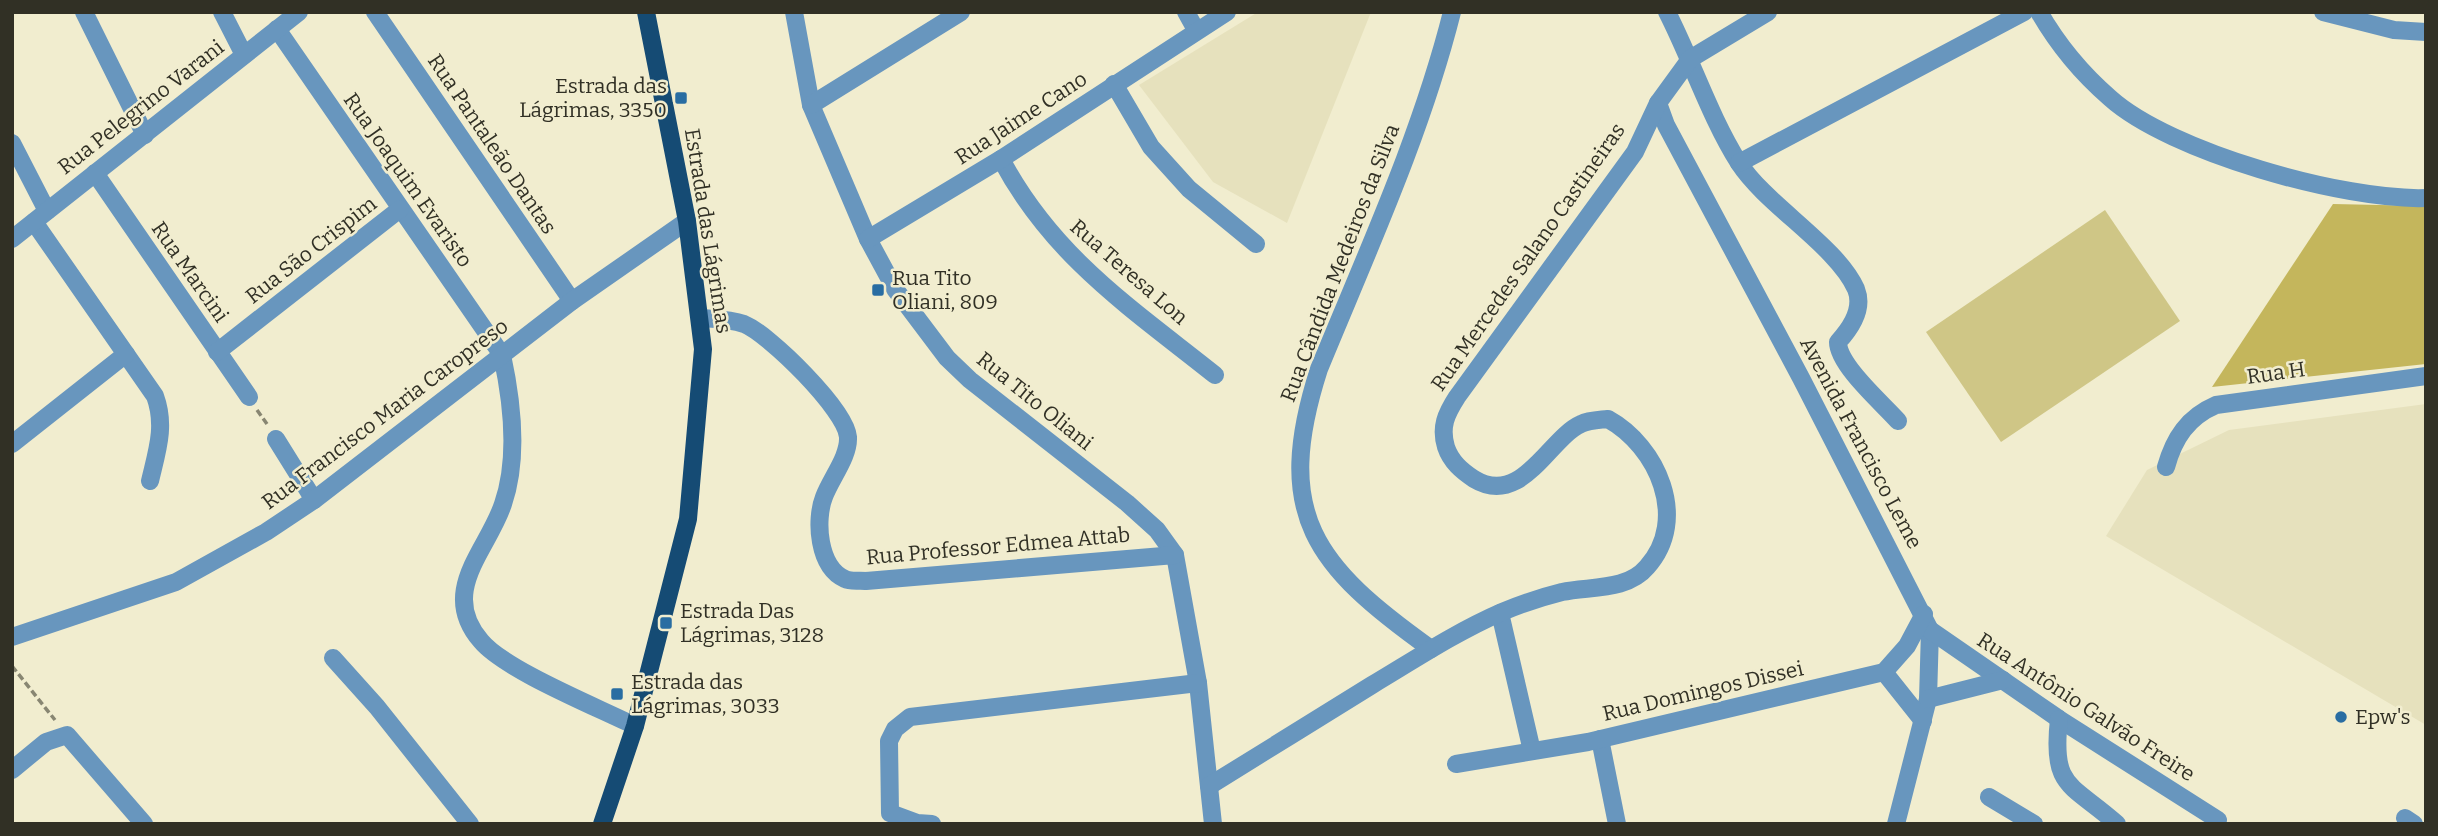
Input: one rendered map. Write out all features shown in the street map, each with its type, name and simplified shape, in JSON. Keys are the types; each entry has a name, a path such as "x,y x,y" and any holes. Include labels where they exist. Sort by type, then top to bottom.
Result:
{"main road":[{"name":"Estrada das Lágrimas","path":"603,824 635,726 688,519 703,349 687,221 646,12"}],"street":[{"path":"84,12 145,135"},
{"path":"222,12 244,55"},
{"name":"Rua Pelegrino Varani","path":"12,239 299,12"},
{"name":"Rua Pantaleão Dantas","path":"375,12 572,301"},
{"name":"Rua Tito Oliani","path":"794,12 811,105 868,239 895,289 947,358 1157,530 1175,555 1198,683 1213,824"},
{"path":"811,105 961,12"},
{"path":"1186,12 1196,30"},
{"name":"Rua Jaime Cano","path":"868,239 1001,159 1227,12"},
{"name":"Rua Cândida Medeiros da Silva","path":"1431,649 1374,608 1339,574 1319,547 1308,519 1298,460 1306,409 1319,369 1414,134 1440,62 1452,12"},
{"path":"1667,12 1739,163 1838,265 1855,288 1860,302 1850,329 1838,342 1838,350 1848,366 1898,421"},
{"path":"1658,103 1690,59 1768,12"},
{"path":"1739,163 2024,12"},
{"path":"2039,12 2058,44 2112,100 2168,134 2264,171 2340,191 2402,199 2426,198"},
{"path":"2323,12 2393,30 2426,32"},
{"name":"Rua Joaquim Evaristo","path":"277,29 502,355"},
{"path":"1114,84 1152,147 1189,189 1256,244"},
{"name":"Rua Mercedes Salano Castineiras","path":"1209,786 1431,649 1500,612 1563,592 1629,581 1646,569 1658,552 1665,528 1667,502 1661,477 1626,429 1608,419 1580,424 1532,469 1510,483 1493,486 1463,472 1450,458 1443,426 1457,397 1635,152 1658,103"},
{"name":"Avenida Francisco Leme","path":"1658,103 1665,125 1927,622 1928,699 1896,824"},
{"path":"12,143 40,216 126,354 147,382 160,411 162,433 150,481"},
{"name":"Rua Teresa Lon","path":"1001,159 1020,195 1068,253 1101,284 1215,375"},
{"name":"Rua Marcini","path":"95,173 249,397"},
{"name":"Rua São Crispim","path":"217,352 400,209"},
{"name":"Rua Francisco Maria Caropreso","path":"12,637 176,582 266,532 314,500 572,301 687,221"},
{"name":"Rua Professor Edmea Attab","path":"701,318 742,324 755,330 805,376 840,416 848,437 846,449 823,498 820,520 822,545 829,564 844,578 866,580 1175,555"},
{"path":"12,444 126,354"},
{"path":"502,355 511,415 509,473 503,504 471,565 464,591 468,619 482,642 505,660 635,726"},
{"name":"Rua H","path":"2166,467 2177,437 2203,410 2216,405 2426,376"},
{"path":"276,439 314,500"},
{"path":"1500,612 1532,751"},
{"path":"1923,722 1884,672 1927,622"},
{"name":"Rua Antônio Galvão Freire","path":"1927,622 2059,719 2218,820"},
{"path":"333,658 377,707 470,824"},
{"name":"Rua Domingos Dissei","path":"1456,764 1600,739 1884,672"},
{"path":"1928,699 2003,680"},
{"path":"932,824 884,818 889,741 895,729 910,718 918,714 1198,683"},
{"path":"2059,719 2055,750 2059,771 2073,790 2118,824"},
{"path":"12,769 46,742 67,736 144,824"},
{"path":"1600,739 1618,824"},
{"path":"1989,797 2034,824"}],"path":[{"path":"249,397 276,439"},
{"path":"12,666 67,736"}],"shaded area":[{"path":"1258,12 1371,12 1287,223 1213,182 1139,85"},
{"path":"2333,204 2426,206 2426,364 2212,387"},
{"path":"2105,210 2180,321 2001,442 1926,332"},
{"path":"2426,404 2426,725 2106,536 2147,470 2229,430"}],"place":[{"name":"Estrada das Lágrimas, 3350","path":"681,98"},
{"name":"Rua Tito Oliani, 809","path":"878,290"},
{"name":"Estrada Das Lágrimas, 3128","path":"666,623"},
{"name":"Estrada das Lágrimas, 3033","path":"617,694"},
{"name":"Epw's","path":"2341,717"}]}
